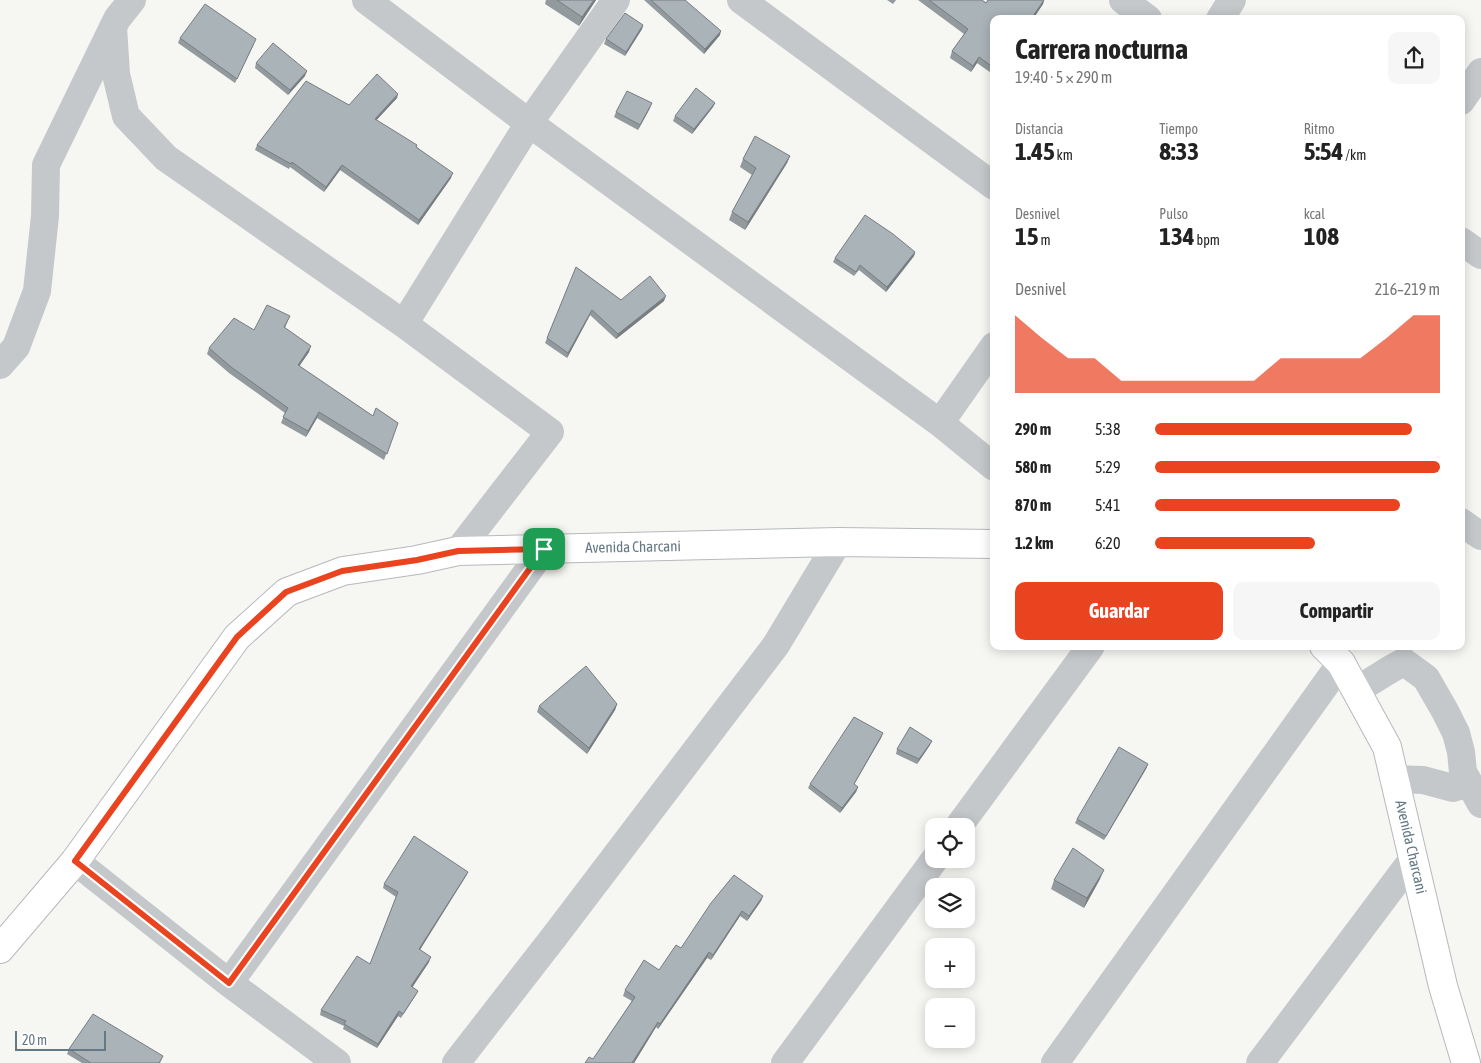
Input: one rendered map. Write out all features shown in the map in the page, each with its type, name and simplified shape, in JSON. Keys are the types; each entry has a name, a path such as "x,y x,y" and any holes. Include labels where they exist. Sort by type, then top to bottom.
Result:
{"main road":[{"name":"Avenida Charcani","path":"0,949 75,861 237,637 286,592 342,571 417,560 458,551 838,542 990,544"},
{"name":"Avenida Charcani","path":"1332,655 1356,690 1387,746 1443,986 1466,1063"}],"street":[{"path":"0,365 16,348 37,291 45,216 46,164 113,28 132,0"},
{"path":"366,0 529,123 940,423 990,464"},
{"path":"404,324 529,123 616,0"},
{"path":"741,0 990,183"},
{"path":"1123,0 1143,15"},
{"path":"1223,15 1232,0"},
{"path":"113,28 116,74 126,116 166,158 404,324 550,432 458,551"},
{"path":"1465,95 1481,72"},
{"path":"1465,244 1481,255"},
{"path":"940,423 990,352"},
{"path":"456,1063 776,645 838,542"},
{"path":"229,983 544,549"},
{"path":"965,818 1088,650"},
{"path":"1055,1063 1332,655"},
{"path":"1356,690 1379,678 1387,670 1404,662 1426,678 1456,733 1461,752 1463,772 1475,793"},
{"path":"1394,779 1422,780 1475,793"},
{"path":"1260,1063 1413,859"},
{"path":"75,861 229,983 337,1063"},
{"path":"784,1063 928,868"}],"building":[{"path":"557,0 594,0 582,17"},
{"path":"651,0 685,0 721,31 705,49"},
{"path":"929,0 982,0 986,3 988,0 1044,0 1034,15 990,15 990,65 979,57 973,66 952,51 968,29"},
{"path":"205,4 256,39 237,79 180,38"},
{"path":"625,13 643,25 626,52 606,39"},
{"path":"273,43 307,71 290,90 256,63"},
{"path":"377,74 398,94 375,119 417,145 416,147 453,173 419,220 342,165 326,187 292,162 291,164 257,145 306,81 349,105"},
{"path":"696,88 715,103 694,129 675,116"},
{"path":"627,91 652,103 640,125 616,112"},
{"path":"755,136 790,156 748,222 732,212 756,168 743,159"},
{"path":"865,215 915,252 887,287 860,265 856,272 835,258"},
{"path":"576,267 621,300 650,276 666,296 618,334 592,310 568,353 547,338"},
{"path":"267,305 290,316 284,327 311,346 298,365 373,416 376,408 398,423 387,454 319,412 308,431 283,417 288,408 231,367 209,348 234,318 254,330"},
{"path":"586,666 617,704 589,748 539,706"},
{"path":"854,717 883,733 854,784 858,787 842,808 810,784"},
{"path":"910,727 932,741 919,759 897,749"},
{"path":"1119,747 1148,764 1106,836 1077,819"},
{"path":"414,836 468,872 419,949 431,957 411,986 418,991 403,1014 399,1011 378,1044 344,1024 346,1021 321,1010 357,956 370,964 398,892 384,884"},
{"path":"1073,848 1104,870 1087,898 1054,880"},
{"path":"734,875 763,896 749,916 742,911 713,955 709,952 660,1024 658,1022 632,1063 585,1063 589,1057 593,1059 635,997 625,990 644,960 659,970 676,945 681,948 711,903"},
{"path":"93,1014 163,1056 159,1063 91,1063 69,1049"}],"route":[{"path":"544,549 229,983 75,861 237,637 286,592 342,571 417,560 458,551 544,549"}]}
